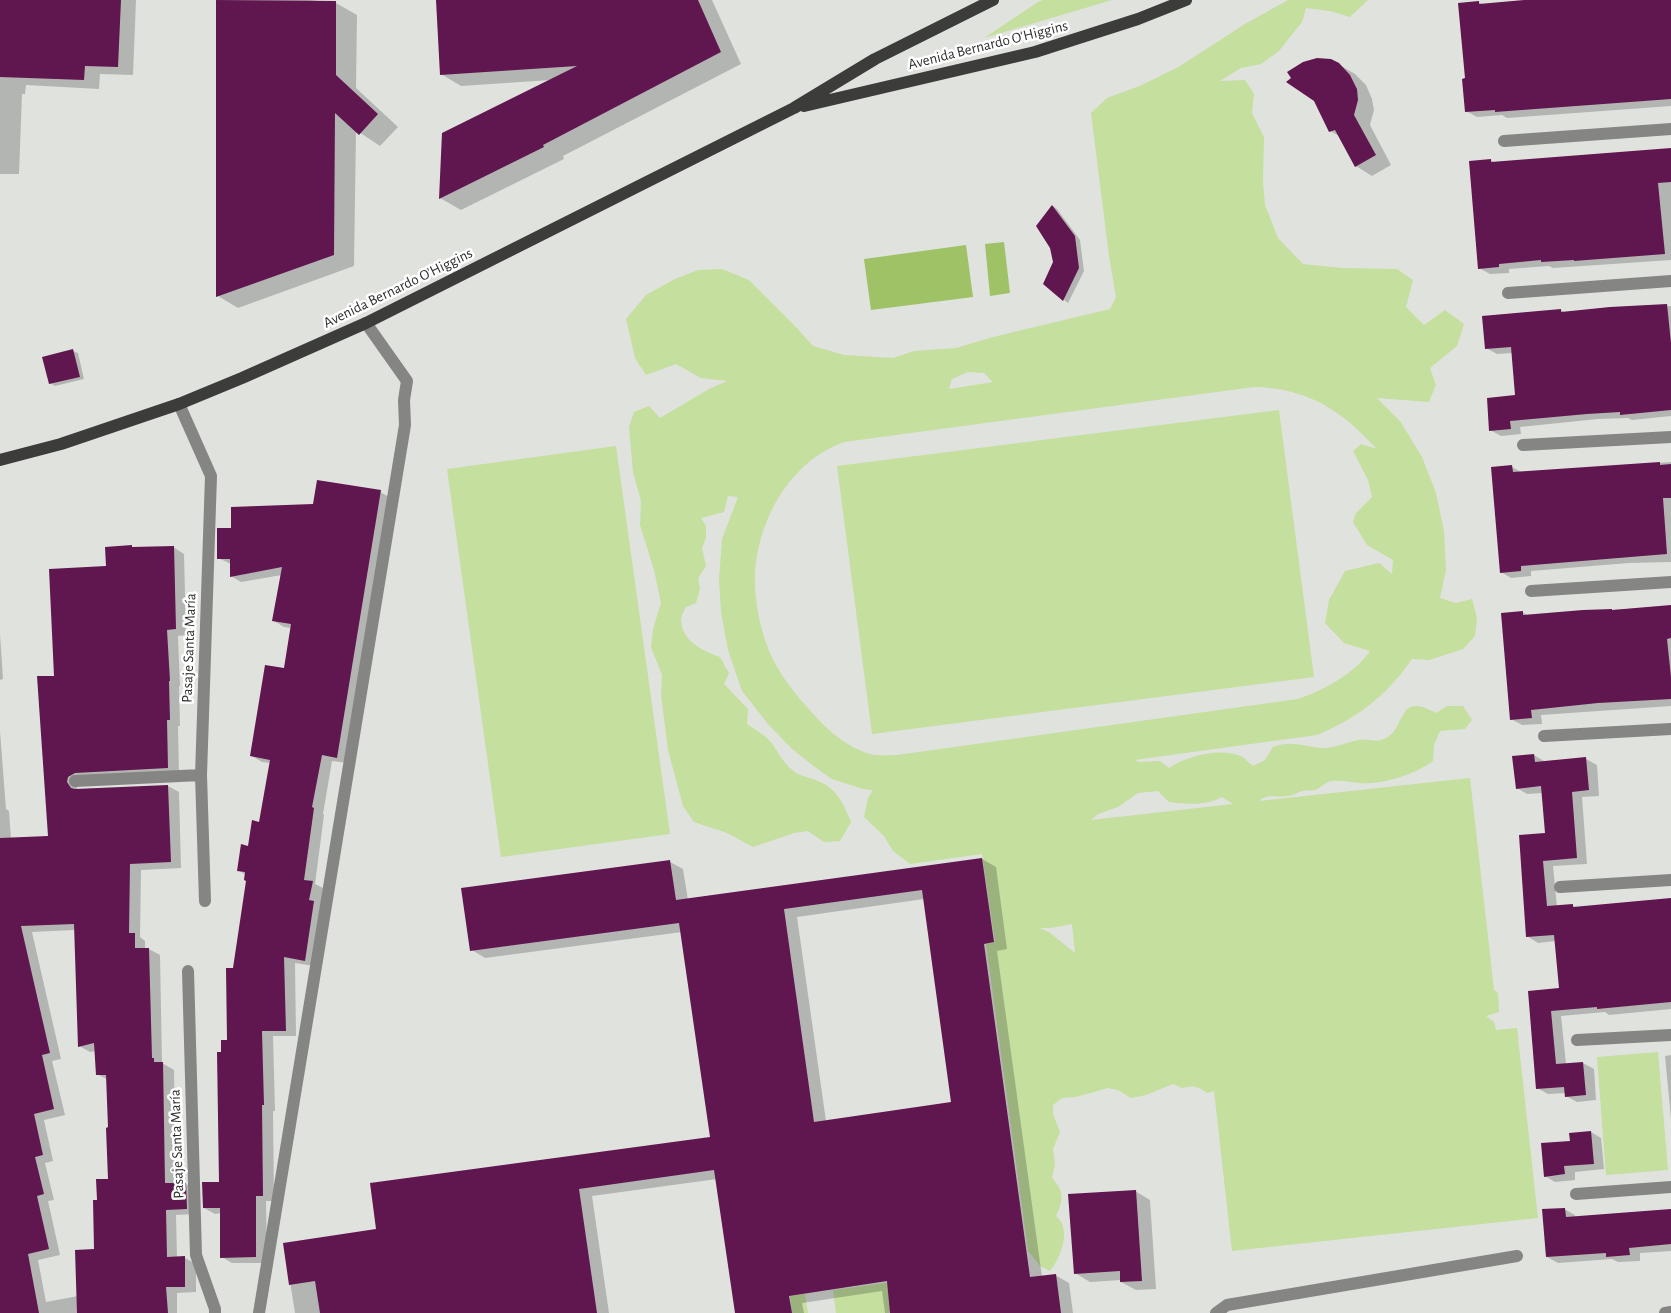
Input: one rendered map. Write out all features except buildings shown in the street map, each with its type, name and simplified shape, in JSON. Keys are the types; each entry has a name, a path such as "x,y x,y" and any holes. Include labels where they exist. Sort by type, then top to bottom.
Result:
{"main road":[{"name":"Avenida Bernardo O'Higgins","path":"0,460 61,444 179,404 366,323 794,108 868,63 993,0"},
{"name":"Avenida Bernardo O'Higgins","path":"794,108 1035,52 1130,22 1186,0"}],"street":[{"path":"1504,141 1671,129"},
{"path":"1508,293 1671,281"},
{"path":"259,1313 405,425 404,400 407,381 366,323"},
{"name":"Pasaje Santa María","path":"179,404 211,476 201,776 205,901"},
{"path":"1523,445 1671,437"},
{"path":"1531,591 1671,582"},
{"path":"1544,736 1671,729"},
{"path":"75,781 201,776"},
{"path":"1560,887 1671,880"},
{"name":"Pasaje Santa María","path":"188,971 196,1255 215,1313"},
{"path":"1578,1040 1671,1035"},
{"path":"1576,1194 1671,1187"},
{"path":"1216,1313 1228,1305 1517,1256"},
{"path":"1665,1313 1671,1312"}],"shaded area":[{"path":"1043,0 1112,0 984,38 1038,2"},
{"path":"1288,0 1368,0 1350,17 1330,11 1306,8 1302,22 1279,51 1261,64 1241,68 1220,81 1245,80 1254,94 1252,113 1264,137 1263,181 1265,205 1278,238 1303,264 1342,268 1397,269 1413,280 1406,307 1424,325 1445,310 1464,324 1457,346 1430,368 1436,385 1429,402 1377,398 1400,421 1422,457 1436,493 1444,531 1446,570 1440,598 1456,603 1472,599 1477,618 1475,636 1463,649 1429,660 1412,659 1392,684 1370,704 1346,721 1317,735 1134,760 1139,762 1160,761 1169,768 1195,756 1226,753 1236,754 1253,766 1265,760 1273,747 1279,745 1297,744 1326,748 1354,741 1381,740 1389,736 1407,709 1413,706 1423,707 1436,713 1447,706 1463,706 1472,720 1465,729 1440,731 1434,745 1433,761 1417,771 1388,781 1359,783 1332,781 1315,790 1303,791 1288,796 1269,796 1259,801 1470,778 1494,990 1498,993 1499,1012 1486,1016 1494,1022 1496,1030 1517,1028 1538,1218 1232,1251 1214,1091 1207,1093 1195,1087 1182,1088 1173,1084 1146,1095 1131,1098 1118,1090 1108,1088 1076,1097 1062,1098 1053,1105 1053,1114 1060,1132 1053,1149 1055,1165 1052,1178 1059,1187 1062,1196 1056,1216 1061,1222 1064,1235 1061,1251 1050,1271 1040,1266 1028,1251 986,944 995,942 982,854 910,864 893,851 884,836 864,817 868,798 873,790 863,789 832,779 812,765 791,748 768,724 742,691 728,650 721,612 719,580 722,539 738,497 728,496 724,512 701,518 706,526 706,538 702,548 706,566 698,578 700,589 696,603 685,608 681,619 682,626 694,644 720,657 729,673 724,684 748,709 747,724 769,740 784,762 793,771 824,784 835,792 851,822 840,841 824,842 808,831 794,833 753,847 727,833 694,822 683,806 668,750 661,695 662,675 651,647 653,629 661,603 654,570 640,525 641,501 633,472 629,427 634,412 649,406 660,418 709,389 727,381 701,378 676,364 646,375 635,358 626,319 646,295 675,279 698,270 722,269 749,280 813,346 844,355 893,358 914,351 956,348 993,337 1110,309 1116,297 1091,113 1107,98 1142,85 1180,66 1245,24","holes":["968,372 984,373 993,382 949,389 952,379","1254,387 1287,391 1308,397 1343,417 1377,449 1361,444 1353,451 1368,480 1372,497 1356,513 1353,522 1367,545 1393,560 1392,574 1379,563 1345,571 1329,600 1325,623 1344,643 1370,651 1347,674 1318,691 1298,699 897,755 874,755 864,752 845,742 829,729 814,715 788,684 772,658 765,640 755,592 757,555 762,535 770,514 780,496 793,478 808,463 825,451 844,442","1158,791 1169,802 1189,804 1209,802 1222,797 1233,804 1091,820 1098,814 1118,807 1138,793","1072,924 1075,953 1049,932 1039,928"]},
{"path":"1004,242 1010,293 990,296 985,244"},
{"path":"966,245 973,297 871,310 864,259"},
{"path":"1279,410 1314,677 872,734 837,466"},
{"path":"616,446 670,834 501,857 447,469"},
{"path":"1658,1052 1668,1170 1606,1175 1597,1057"},
{"path":"893,1282 898,1310 889,1311 889,1313 836,1313 833,1290"},
{"path":"805,1294 808,1313 792,1313 790,1296"}]}
